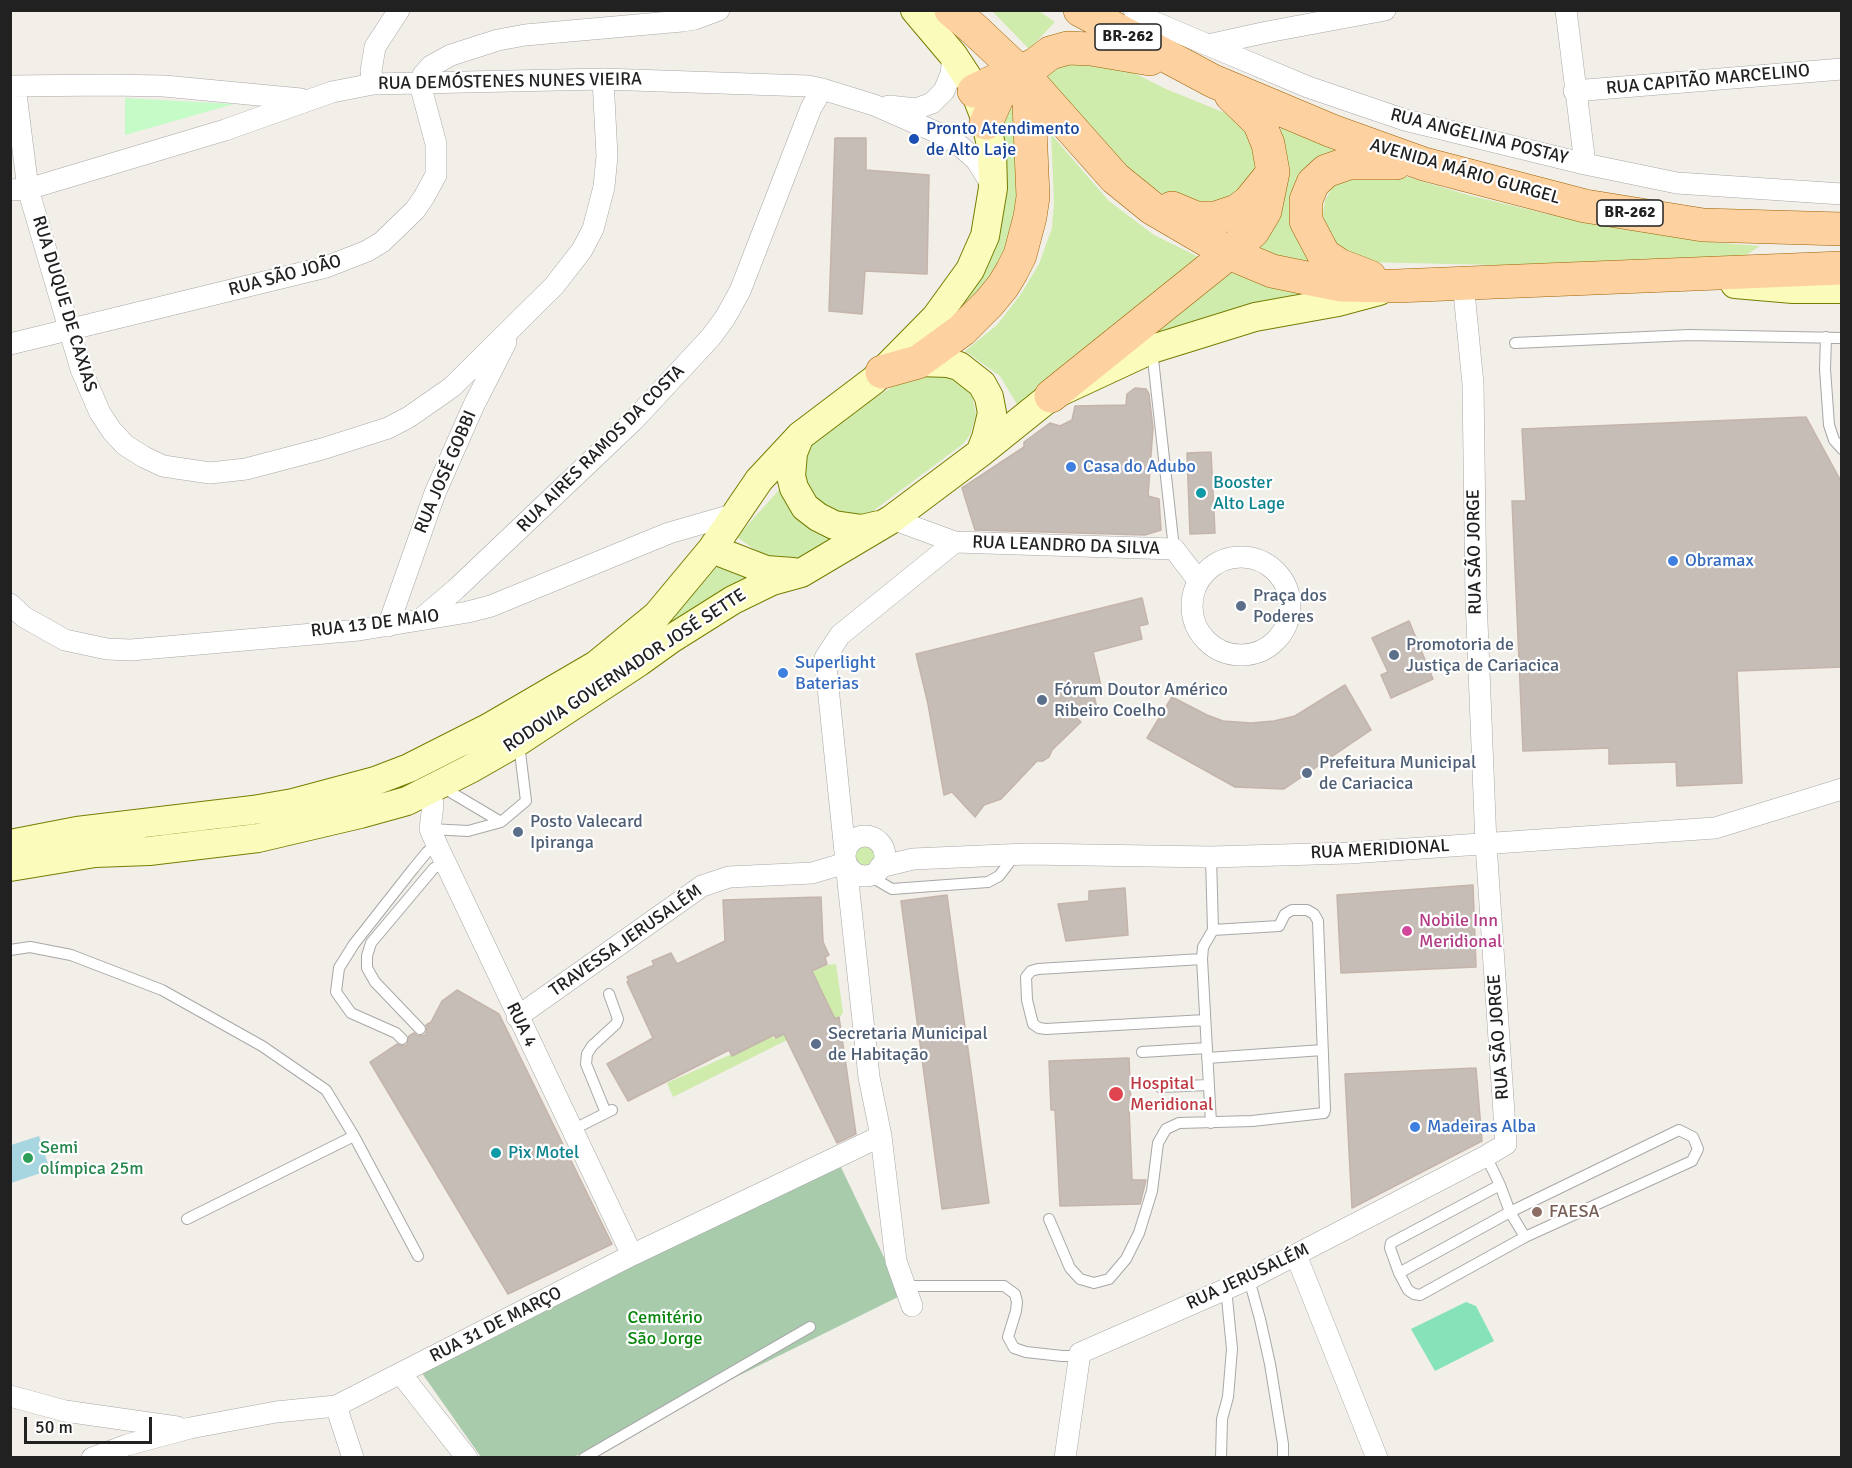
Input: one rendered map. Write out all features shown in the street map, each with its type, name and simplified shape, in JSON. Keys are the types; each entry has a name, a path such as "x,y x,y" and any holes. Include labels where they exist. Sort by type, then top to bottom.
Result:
{"main road":[{"name":"RODOVIA GOVERNADOR JOSÉ SETTE","path":"10,844 77,831 221,815 293,803 375,781 409,768 488,728 596,665 657,615 712,549 759,480 800,436 882,372 936,317 970,270 985,236 993,188 992,150 986,123 974,91 953,55 915,10"},
{"path":"951,10 1024,76 1115,178 1152,208 1229,253 1272,271 1341,285 1396,286 1842,268"},
{"name":"AVENIDA MÁRIO GURGEL","path":"1080,10 1175,63 1213,81 1332,131 1424,164 1585,206 1703,225 1842,229"},
{"path":"986,123 1006,84 1024,76 1050,53 1068,48 1091,49 1175,63"},
{"path":"974,91 997,80 1024,76"},
{"path":"918,362 962,330 989,303 1003,286 1020,255 1033,197 1024,76"},
{"path":"1051,396 1229,253 1253,231 1265,211 1273,172 1268,144 1259,122 1244,105 1213,81"},
{"path":"1091,152 1175,210 1196,218 1216,218 1237,211 1259,192 1273,172"},
{"path":"1396,286 1349,270 1324,255 1306,221 1306,200 1313,183 1326,171 1349,163 1424,164"},
{"path":"1640,277 1773,287 1842,289"},
{"name":"RODOVIA GOVERNADOR JOSÉ SETTE","path":"10,867 95,853 149,851 258,838 407,801 519,741 733,600 772,581 801,573 892,519 1051,396 1152,349 1255,317 1338,302 1396,286"},
{"path":"882,372 918,362 948,363 959,366 982,384 989,397 992,413 980,453"},
{"path":"800,436 793,453 791,476 794,488 805,507 834,525 846,528 862,529 878,526 892,519"},
{"path":"712,549 766,570 801,573"},
{"path":"434,787 433,770 438,762 488,728"}],"street":[{"path":"373,84 371,70 375,47 399,10"},
{"path":"420,84 423,75 431,66 451,55 498,40 525,35 682,21 719,10"},
{"path":"1208,45 1385,10"},
{"path":"1566,10 1574,91 1585,164"},
{"name":"RUA ANGELINA POSTAY","path":"1146,13 1208,45 1308,87 1406,120 1585,164 1677,183 1842,194"},
{"path":"873,105 916,109 932,103 944,91 951,74 953,55"},
{"name":"RUA CAPITÃO MARCELINO","path":"1574,91 1842,69"},
{"name":"RUA DEMÓSTENES NUNES VIEIRA","path":"19,190 225,130 332,92 373,84 603,79 808,86 822,89 873,105 938,133 959,145 976,160 993,188"},
{"name":"RUA DUQUE DE CAXIAS","path":"13,86 19,190 71,331 81,369 93,399 112,431 125,445 163,466 210,473 246,469 322,449 388,428 423,408 452,387 516,323 569,269 593,229 604,187 607,156 603,79"},
{"name":"RUA SÃO JOÃO","path":"10,344 71,331 326,267 367,251 382,242 414,210 436,175 436,144 420,84"},
{"path":"13,86 164,86 307,100"},
{"name":"RUA AIRES RAMOS DA COSTA","path":"420,620 456,589 633,421 711,337 740,291 811,108 822,89"},
{"path":"937,98 974,91"},
{"name":"RUA SÃO JORGE","path":"1463,282 1473,384 1476,597 1486,844 1506,1144"},
{"path":"1773,287 1842,298"},
{"name":"RUA JOSÉ GOBBI","path":"388,626 435,493 473,407 516,323"},
{"name":"RUA 13 DE MAIO","path":"10,604 24,617 65,640 107,649 131,650 388,626 491,606 669,533 735,514"},
{"name":"RUA LEANDRO DA SILVA","path":"892,519 955,542 1174,549 1198,580"},
{"name":"RUA LEANDRO DA SILVA","path":"912,1306 896,1262 881,1136 869,1077 825,658 840,635 955,542"},
{"path":"1242,556 1257,558 1270,565 1282,577 1289,591 1290,614 1281,635 1270,646 1257,653 1246,655 1225,652 1212,645 1201,634 1194,620 1191,605 1198,580 1212,565 1226,558 1242,556"},
{"path":"10,621 65,640"},
{"name":"RUA 4","path":"434,787 433,805 437,846 632,1255"},
{"name":"RUA MERIDIONAL","path":"913,859 1015,855 1211,857 1359,853 1715,828 1842,789"},
{"path":"841,817 857,833 913,859"},
{"path":"874,871 883,862 884,850 873,839 854,839 849,843 846,858 854,872 874,871 913,859"},
{"name":"TRAVESSA JERUSALÉM","path":"517,1017 702,886 729,877 812,873 846,858"},
{"name":"RUA 31 DE MARÇO","path":"92,1458 124,1452 190,1428 276,1412 336,1406 632,1255 881,1136"},
{"name":"RUA JERUSALÉM","path":"1080,1353 1249,1279 1506,1144"},
{"path":"1296,1255 1377,1458"},
{"path":"1065,1458 1080,1353"},
{"path":"401,1374 466,1458"},
{"path":"10,1396 65,1411 190,1428"},
{"path":"336,1406 353,1458"}],"lane":[{"path":"1515,343 1689,335 1842,338"},
{"path":"1826,337 1829,425 1834,440 1842,450"},
{"path":"1152,349 1174,549"},
{"path":"402,1039 396,1033 351,1013 336,992 339,968 354,944 427,852 468,831 501,822 526,801 519,741"},
{"path":"434,787 501,822"},
{"path":"420,1029 375,982 367,968 367,956 370,943 434,868 437,846"},
{"path":"874,871 892,889 988,882 999,876 1015,855"},
{"path":"1211,857 1213,930 1203,947 1202,959 1211,1123"},
{"path":"1049,1219 1070,1268 1080,1279 1094,1283 1109,1279 1126,1259 1139,1233 1152,1191 1158,1143 1166,1129 1179,1123 1321,1115 1325,1110 1318,921 1314,914 1307,910 1292,910 1285,914 1279,926 1213,930"},
{"path":"10,950 30,947 71,955 162,990 262,1046 326,1090 354,1136 418,1256"},
{"path":"1202,959 1038,969 1031,971 1026,977 1027,1000 1033,1024 1046,1029 1205,1020"},
{"path":"572,1130 609,1112 586,1064 587,1054 618,1019 609,994"},
{"path":"1142,1052 1323,1050"},
{"path":"1160,1087 1209,1085"},
{"path":"1399,1273 1510,1212 1679,1130 1693,1137 1698,1149 1692,1161 1525,1237 1420,1295 1408,1290 1399,1273 1390,1248 1391,1243 1500,1185"},
{"path":"187,1219 354,1136"},
{"path":"1486,1156 1510,1212 1525,1237"},
{"path":"1249,1279 1270,1364 1283,1444 1283,1458"},
{"path":"905,1286 1004,1286 1015,1294 1017,1302 1008,1337 1014,1348 1026,1352 1062,1356 1080,1353"},
{"path":"1221,1458 1222,1419 1228,1397 1232,1348 1226,1288"},
{"path":"584,1458 810,1327"}],"green space":[{"path":"992,11 1039,11 1055,22 1029,49"},
{"path":"1054,59 1112,62 1166,89 1235,117 1244,124 1260,163 1231,206 1167,197 1127,169 1039,74"},
{"path":"125,98 234,104 125,135"},
{"path":"1016,104 1023,171 1010,258 949,320 965,297 998,123 1007,106"},
{"path":"1279,120 1334,150 1310,173 1330,273 1262,260 1252,244 1288,166"},
{"path":"1051,134 1109,201 1154,235 1203,259 1018,406 1000,376 965,351 997,325 1021,294 1039,264 1052,228 1054,202"},
{"path":"1377,168 1468,195 1547,214 1698,241 1760,246 1740,259 1538,266 1362,262 1339,250 1325,227 1323,214 1325,201 1331,189 1340,179"},
{"path":"1226,271 1266,284 1328,292 1143,344"},
{"path":"939,370 966,386 972,395 976,415 970,435 963,444 873,511 862,516 849,518 815,504 801,470 814,437 909,376"},
{"path":"786,482 850,537 808,559 785,564 758,552 737,537"},
{"path":"722,561 756,574 648,647"},
{"path":"864,837 877,841 883,850 883,856 880,867 863,874 854,871 854,840"},
{"path":"836,964 843,1012 841,1016 673,1097 667,1083 770,1037 776,1038 831,1011 812,972 827,965"},
{"name":"Cemitério São Jorge","path":"838,1161 902,1295 574,1457 481,1457 419,1369"},
{"path":"1466,1302 1476,1306 1494,1341 1435,1371 1411,1329"}],"water":[{"name":"Semi olímpica 25m","path":"39,1136 50,1170 11,1183 11,1145"}],"building":[{"path":"835,138 866,138 866,170 929,175 927,274 865,271 862,314 829,311"},
{"name":"Casa do Adubo","path":"1135,388 1146,389 1149,394 1153,428 1148,496 1159,499 1161,530 1145,535 975,530 962,488 1024,447 1024,442 1050,423 1060,426 1072,420 1075,406 1126,405 1127,394"},
{"path":"1806,417 1842,483 1842,667 1737,671 1742,783 1677,786 1676,762 1609,764 1609,748 1523,751 1512,501 1526,501 1522,429"},
{"name":"Booster Alto Lage","path":"1211,452 1215,533 1190,534 1187,453"},
{"name":"Fórum Doutor Américo Ribeiro Coelho","path":"1142,598 1148,624 1139,626 1142,639 1093,652 1103,694 1094,695 1097,709 1071,713 1081,722 1052,750 1049,757 1043,761 1037,761 1001,799 984,805 975,817 952,792 944,795 928,704 916,654"},
{"path":"1409,621 1433,679 1391,698 1381,675 1388,672 1372,638"},
{"path":"1345,685 1371,730 1284,789 1235,787 1147,738 1172,697 1223,721 1251,723 1295,716"},
{"name":"Nobile Inn Meridional","path":"1473,885 1476,967 1341,973 1337,895"},
{"path":"1125,888 1128,935 1066,941 1058,904 1089,901 1089,891"},
{"path":"947,895 989,1203 942,1209 901,901"},
{"path":"821,897 823,942 829,955 825,957 827,964 812,971 835,1019 839,1017 856,1134 837,1143 784,1034 776,1038 774,1035 732,1056 729,1050 628,1101 607,1064 653,1038 627,982 629,980 627,977 654,965 652,961 671,953 677,964 725,941 723,900"},
{"name":"Pix Motel","path":"457,990 499,1014 612,1244 508,1294 370,1062 397,1044 407,1045 409,1036 414,1033 418,1036 425,1035 426,1025 431,1022 442,1001"},
{"path":"1129,1058 1132,1180 1146,1180 1140,1204 1060,1206 1055,1110 1051,1110 1049,1061"},
{"name":"Madeiras Alba","path":"1476,1068 1482,1141 1352,1208 1345,1074"}],"place":[{"name":"Pronto Atendimento de Alto Laje","path":"914,139"},
{"name":"Casa do Adubo","path":"1071,467"},
{"name":"Booster Alto Lage","path":"1201,493"},
{"name":"Obramax","path":"1673,561"},
{"name":"Praça dos Poderes","path":"1241,606"},
{"name":"Promotoria de Justiça de Cariacica","path":"1394,655"},
{"name":"Superlight Baterias","path":"783,673"},
{"name":"Fórum Doutor Américo Ribeiro Coelho","path":"1042,700"},
{"name":"Prefeitura Municipal de Cariacica","path":"1307,773"},
{"name":"Posto Valecard Ipiranga","path":"518,832"},
{"name":"Nobile Inn Meridional","path":"1407,931"},
{"name":"Secretaria Municipal de Habitação","path":"816,1044"},
{"name":"Hospital Meridional","path":"1116,1094"},
{"name":"Madeiras Alba","path":"1415,1127"},
{"name":"Pix Motel","path":"496,1153"},
{"name":"Semi olímpica 25m","path":"28,1158"},
{"name":"FAESA","path":"1537,1212"}]}
